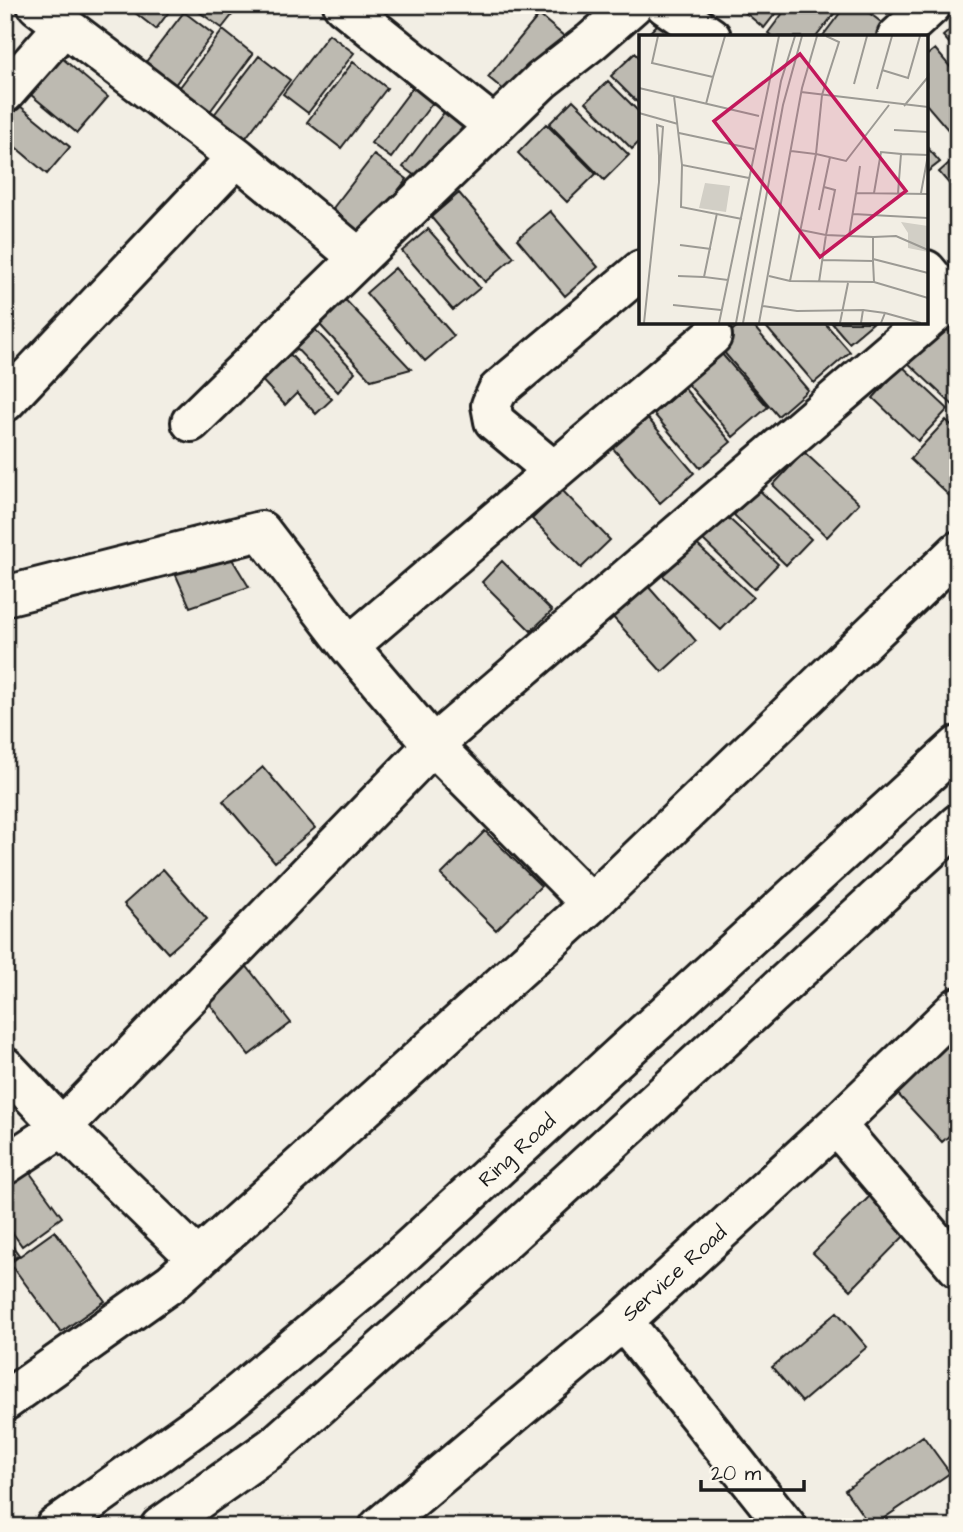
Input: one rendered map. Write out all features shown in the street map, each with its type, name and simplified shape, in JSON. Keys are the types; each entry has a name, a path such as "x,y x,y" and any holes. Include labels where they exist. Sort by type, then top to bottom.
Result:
{"street":[{"path":"343,5 494,126"},
{"path":"191,422 542,80 633,5"},
{"path":"664,5 708,35"},
{"path":"899,35 932,5"},
{"path":"5,93 50,16 237,157 359,258"},
{"path":"5,402 237,157"},
{"path":"554,471 494,421 491,405 498,390 639,272"},
{"path":"928,276 940,309"},
{"path":"5,1165 62,1127 433,745 923,324"},
{"path":"349,646 712,336"},
{"path":"5,596 261,531 349,646 433,745 591,904"},
{"path":"5,1401 171,1283 198,1259 591,904 958,551"},
{"name":"Ring Road","path":"55,1527 224,1406 386,1270 958,746"},
{"path":"159,1527 274,1446 494,1250 958,824"},
{"name":"Service Road","path":"379,1527 623,1321 836,1125 958,1007"},
{"path":"5,1067 62,1127 198,1259"},
{"path":"836,1125 958,1268"},
{"path":"623,1321 787,1527"}],"building":[{"path":"125,5 174,5 156,29"},
{"path":"240,5 222,28 192,7"},
{"path":"736,5 782,5 764,28"},
{"path":"789,5 841,5 818,35 768,33"},
{"path":"846,5 859,5 886,26 879,35 824,35"},
{"path":"184,12 213,34 171,90 142,67"},
{"path":"668,14 690,35 647,35"},
{"path":"539,15 565,37 515,99 488,77"},
{"path":"958,23 958,53 943,36"},
{"path":"223,30 253,54 205,118 174,95"},
{"path":"329,34 354,53 308,113 283,94"},
{"path":"49,47 108,97 77,133 18,84"},
{"path":"935,49 958,76 958,125 950,132 928,106 928,54"},
{"path":"635,53 639,57 639,104 611,76"},
{"path":"259,56 290,80 241,144 210,120"},
{"path":"353,62 387,88 341,148 307,122"},
{"path":"608,81 639,112 639,142 632,149 586,102"},
{"path":"414,86 434,101 391,158 371,143"},
{"path":"9,97 70,147 47,174 5,138 5,102"},
{"path":"573,100 629,155 604,180 549,124"},
{"path":"446,110 465,124 422,181 403,167"},
{"path":"546,124 596,174 567,202 518,153"},
{"path":"928,148 940,162 928,171"},
{"path":"374,155 407,179 363,236 330,212"},
{"path":"958,155 958,194 939,172"},
{"path":"459,193 514,257 485,282 431,217"},
{"path":"550,211 598,267 565,296 517,239"},
{"path":"428,229 480,288 453,310 402,251"},
{"path":"395,268 454,336 425,361 366,293"},
{"path":"337,291 411,369 371,380 310,314"},
{"path":"308,322 355,372 338,392 288,340"},
{"path":"740,324 752,324 808,390 778,416 717,344"},
{"path":"764,324 826,324 850,352 814,383"},
{"path":"833,324 872,324 849,343"},
{"path":"942,324 958,340 958,410 907,362"},
{"path":"285,349 332,399 316,414 297,393 285,405 257,375"},
{"path":"721,353 768,407 733,437 687,383"},
{"path":"902,366 948,409 918,441 873,398"},
{"path":"684,388 731,442 700,468 654,414"},
{"path":"646,416 694,473 660,503 611,446"},
{"path":"946,420 958,431 958,504 910,459"},
{"path":"804,452 859,503 827,537 773,485"},
{"path":"758,489 811,539 786,565 734,515"},
{"path":"562,490 610,540 581,568 532,519"},
{"path":"724,514 778,564 754,589 701,538"},
{"path":"689,537 753,597 721,630 658,571"},
{"path":"224,546 249,587 190,607 171,564"},
{"path":"502,561 552,611 531,631 482,582"},
{"path":"646,584 696,641 662,672 611,615"},
{"path":"263,767 315,828 275,862 223,801"},
{"path":"485,831 541,886 496,930 441,875"},
{"path":"163,869 207,919 168,953 124,904"},
{"path":"245,964 291,1023 249,1055 203,995"},
{"path":"958,1032 958,1128 942,1142 894,1090"},
{"path":"22,1162 62,1217 22,1246 5,1222 5,1175"},
{"path":"875,1191 912,1228 851,1290 813,1253"},
{"path":"55,1231 105,1301 61,1332 10,1263"},
{"path":"5,1236 19,1255 5,1264"},
{"path":"837,1312 867,1347 802,1402 772,1367"},
{"path":"923,1436 950,1473 871,1527 845,1490"}]}
